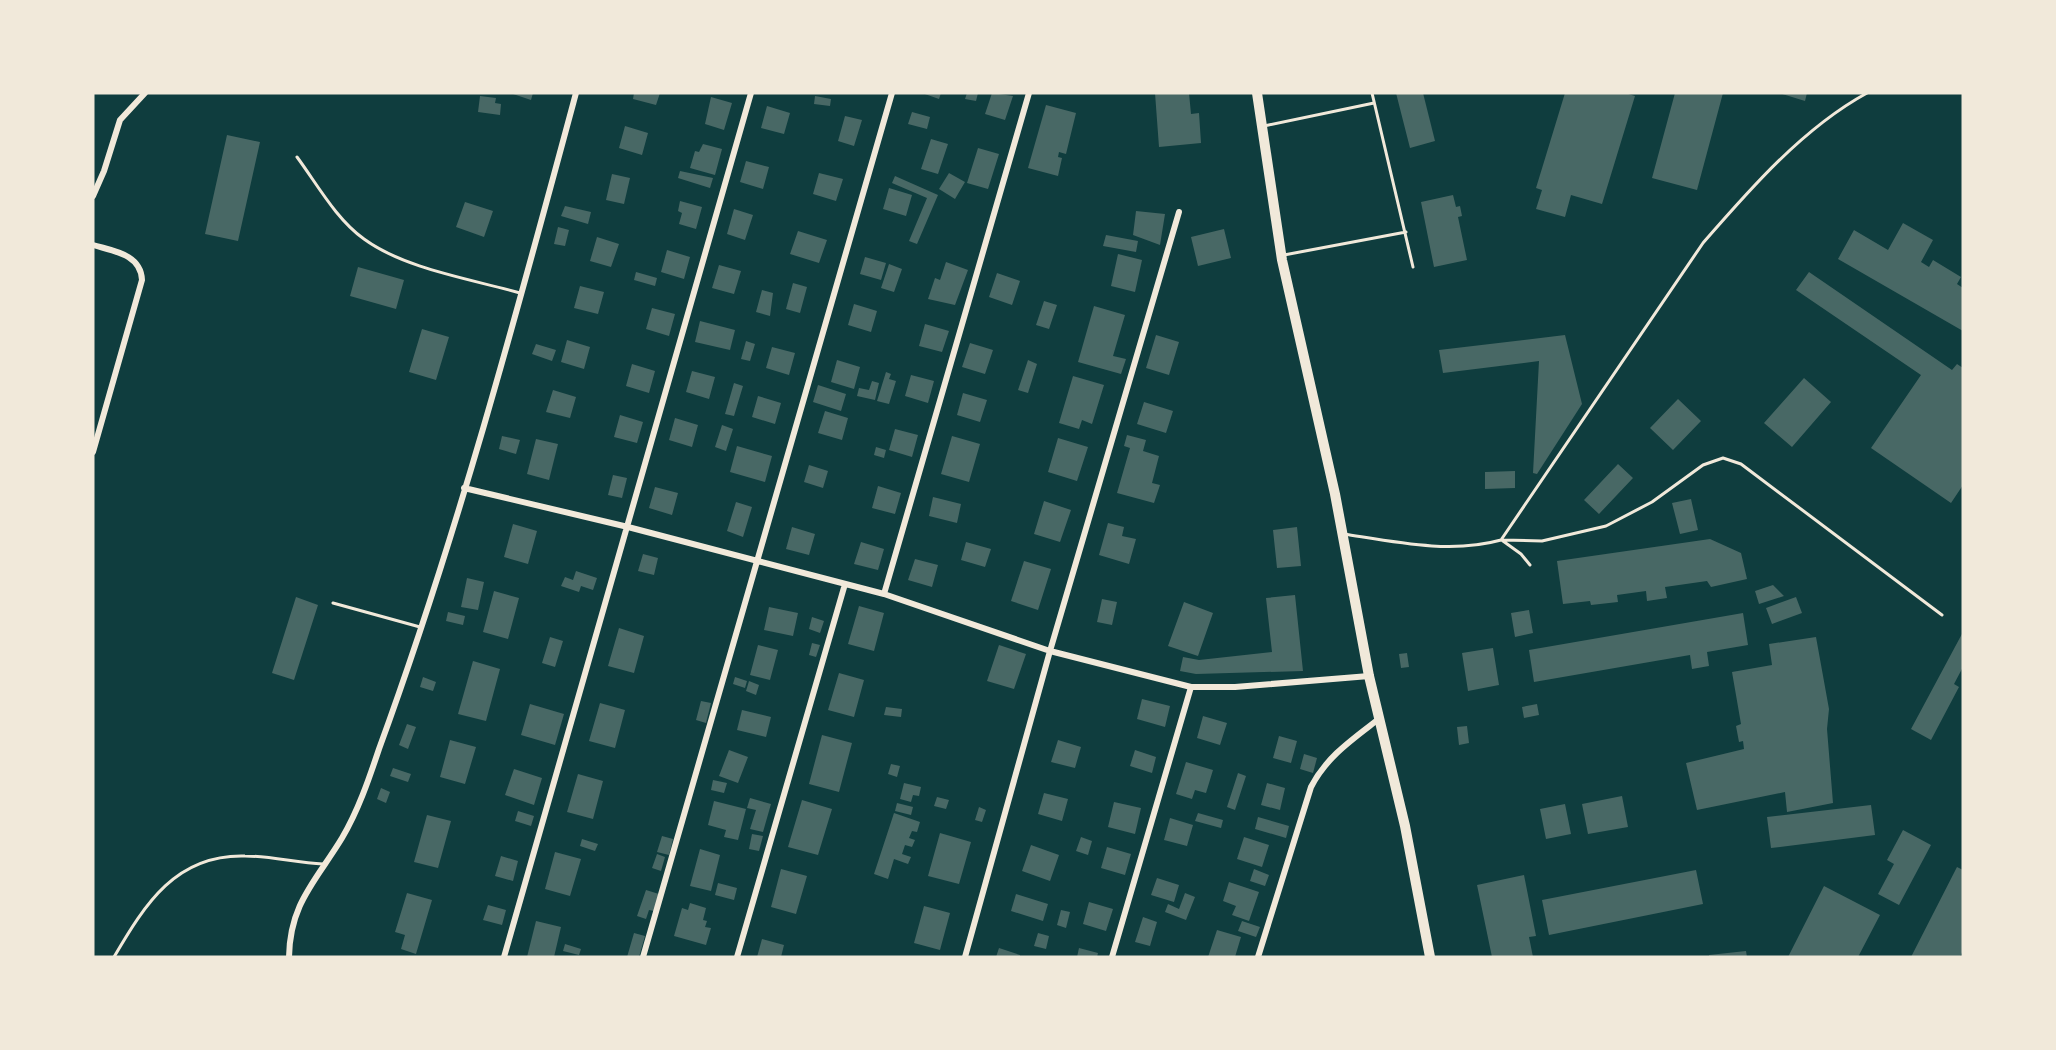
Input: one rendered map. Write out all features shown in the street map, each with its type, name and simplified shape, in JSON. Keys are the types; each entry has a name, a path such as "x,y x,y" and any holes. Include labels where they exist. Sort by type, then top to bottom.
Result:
{"main road":[{"path":"1257,93 1281,256 1342,534 1369,676 1405,826 1430,957"}],"street":[{"path":"93,196 104,171 120,120 146,93"},
{"path":"289,957 292,922 300,900 342,837 363,793 420,627 522,293 576,93"},
{"path":"504,957 751,93"},
{"path":"643,957 892,93"},
{"path":"884,594 1029,93"},
{"path":"965,957 1050,651 1179,212"},
{"path":"93,244 127,256 135,261 142,273 142,280 93,452"},
{"path":"464,488 628,527 884,594 1050,651 1191,687 1235,687 1369,676"},
{"path":"736,957 844,584"},
{"path":"1112,957 1191,687"},
{"path":"1258,957 1311,787 1330,758 1380,718"}],"lane":[{"path":"1372,93 1413,267"},
{"path":"1501,540 1703,243 1792,149 1839,111 1866,93"},
{"path":"1262,127 1374,103"},
{"path":"297,157 348,224 375,246 407,260 522,293"},
{"path":"1281,256 1406,232"},
{"path":"1342,534 1397,542 1457,546 1474,546 1501,540 1542,541 1606,525 1652,502 1703,465 1723,458 1741,465 1942,615"},
{"path":"1501,540 1521,554 1530,565"},
{"path":"333,603 420,627"},
{"path":"114,957 155,895 181,873 197,864 209,859 246,855 294,863 323,864"}],"building":[{"path":"510,93 533,93 531,100"},
{"path":"634,93 660,93 656,105 633,99"},
{"path":"922,93 941,93 939,99"},
{"path":"967,93 978,93 976,101 965,99"},
{"path":"992,93 1013,96 1005,120 985,114"},
{"path":"1155,93 1189,93 1191,114 1199,113 1201,143 1159,147"},
{"path":"1396,93 1423,93 1435,141 1410,148"},
{"path":"1565,93 1625,93 1635,96 1602,204 1571,195 1565,217 1536,209 1542,190 1536,188"},
{"path":"1675,93 1723,93 1697,190 1652,178"},
{"path":"1779,93 1807,93 1805,101"},
{"path":"480,96 496,98 495,103 501,104 500,115 478,112"},
{"path":"815,96 831,99 830,106 814,104"},
{"path":"711,97 732,103 724,130 705,124"},
{"path":"1046,105 1076,113 1066,154 1059,152 1058,157 1062,158 1058,176 1028,168"},
{"path":"767,106 790,113 784,134 761,128"},
{"path":"912,112 930,117 927,129 908,124"},
{"path":"845,116 862,120 854,146 838,141"},
{"path":"625,126 648,133 642,155 619,148"},
{"path":"227,135 260,142 238,241 205,234"},
{"path":"931,139 948,144 938,174 921,169"},
{"path":"703,144 722,149 715,175 690,168 695,151 699,152"},
{"path":"978,148 999,154 988,189 967,183"},
{"path":"746,161 769,167 763,189 740,182"},
{"path":"680,171 713,178 710,188 678,178"},
{"path":"819,173 843,179 836,201 813,194"},
{"path":"949,173 965,182 955,199 939,189"},
{"path":"612,174 630,178 624,204 606,200"},
{"path":"895,176 938,195 917,244 909,241 927,198 892,183"},
{"path":"889,188 912,195 906,216 883,209"},
{"path":"1453,195 1456,207 1460,206 1462,216 1458,217 1467,260 1434,267 1421,202"},
{"path":"680,201 702,207 696,229 679,224 682,213 678,211"},
{"path":"465,202 493,211 484,237 456,227"},
{"path":"565,206 591,212 588,224 561,216"},
{"path":"734,209 753,215 745,240 727,234"},
{"path":"1136,211 1165,214 1160,245 1133,235"},
{"path":"1903,223 1933,240 1921,262 1929,267 1933,260 1961,277 1957,284 1963,288 1963,331 1838,259 1854,230 1888,250"},
{"path":"558,227 569,230 565,246 554,244"},
{"path":"1224,229 1231,258 1198,266 1191,237"},
{"path":"798,231 827,240 819,263 790,254"},
{"path":"1106,235 1138,241 1136,252 1103,246"},
{"path":"597,237 619,244 611,267 590,261"},
{"path":"667,250 690,257 684,279 661,272"},
{"path":"1118,254 1142,260 1135,292 1111,286"},
{"path":"865,257 886,263 881,280 860,274"},
{"path":"946,262 968,270 955,305 928,299 935,278 940,280"},
{"path":"889,264 902,269 894,292 881,288"},
{"path":"719,265 741,271 734,294 712,288"},
{"path":"358,267 404,280 396,309 350,296"},
{"path":"636,272 657,278 655,286 634,280"},
{"path":"1809,272 1952,370 1957,364 1963,368 1963,485 1951,503 1871,448 1921,375 1796,290"},
{"path":"997,273 1020,281 1012,305 989,297"},
{"path":"793,283 807,287 800,313 786,309"},
{"path":"580,286 604,292 598,314 574,308"},
{"path":"762,290 773,293 770,316 756,312"},
{"path":"1044,301 1057,305 1049,329 1036,325"},
{"path":"854,304 877,311 871,332 848,325"},
{"path":"1094,306 1125,315 1113,356 1126,359 1121,374 1078,362"},
{"path":"652,308 675,314 669,336 646,329"},
{"path":"700,321 735,330 730,350 695,342"},
{"path":"925,324 949,331 942,352 919,346"},
{"path":"422,329 449,337 436,380 409,372"},
{"path":"1156,335 1179,342 1169,375 1146,368"},
{"path":"1565,335 1582,404 1537,474 1533,473 1539,361 1443,373 1439,350"},
{"path":"567,340 590,347 584,369 561,362"},
{"path":"746,341 755,344 750,361 741,359"},
{"path":"970,343 993,350 985,374 962,367"},
{"path":"536,344 556,350 552,361 532,354"},
{"path":"772,347 795,353 789,375 766,368"},
{"path":"837,360 860,367 854,389 831,382"},
{"path":"1028,360 1037,364 1028,393 1018,390"},
{"path":"632,364 655,371 649,393 626,386"},
{"path":"692,371 715,377 709,399 686,392"},
{"path":"886,372 891,374 889,379 896,381 889,404 877,401"},
{"path":"911,375 934,381 928,403 905,396"},
{"path":"1073,376 1104,385 1092,424 1082,420 1079,429 1059,423"},
{"path":"1804,378 1831,402 1792,447 1764,423"},
{"path":"872,381 879,383 875,400 857,396 859,388 869,390"},
{"path":"734,383 743,386 734,416 725,414"},
{"path":"818,385 846,394 841,411 813,402"},
{"path":"553,390 576,397 570,418 546,412"},
{"path":"963,393 987,400 980,422 957,415"},
{"path":"758,396 781,403 775,424 752,417"},
{"path":"1678,399 1701,421 1673,450 1650,428"},
{"path":"1144,402 1173,411 1166,433 1137,424"},
{"path":"825,411 848,418 842,440 818,433"},
{"path":"620,415 643,422 637,443 614,437"},
{"path":"675,418 698,425 692,447 669,440"},
{"path":"722,425 733,429 726,451 715,447"},
{"path":"895,429 918,435 912,457 889,450"},
{"path":"1127,435 1146,440 1143,451 1159,456 1152,483 1160,485 1154,503 1117,493 1130,448 1124,446"},
{"path":"502,436 520,440 516,454 499,449"},
{"path":"952,436 980,444 969,482 941,474"},
{"path":"1058,438 1088,447 1077,481 1048,472"},
{"path":"536,439 558,444 549,480 527,474"},
{"path":"737,446 772,456 765,482 730,472"},
{"path":"876,447 886,450 884,458 874,455"},
{"path":"1618,464 1633,478 1599,514 1584,500"},
{"path":"809,465 828,471 823,488 804,482"},
{"path":"1515,471 1515,488 1485,489 1485,472"},
{"path":"613,475 627,478 622,498 608,495"},
{"path":"878,486 901,493 895,514 872,508"},
{"path":"655,487 678,493 672,515 649,508"},
{"path":"933,497 961,504 957,523 929,516"},
{"path":"1691,499 1698,530 1680,534 1672,503"},
{"path":"1044,501 1071,510 1060,542 1034,534"},
{"path":"736,502 752,507 743,537 727,531"},
{"path":"1108,523 1124,527 1122,536 1136,539 1129,564 1099,555"},
{"path":"513,524 537,531 528,564 504,557"},
{"path":"792,527 815,534 809,555 786,549"},
{"path":"1297,527 1301,566 1277,568 1273,530"},
{"path":"1710,539 1741,553 1747,579 1711,587 1707,581 1665,587 1667,598 1647,601 1646,591 1617,595 1618,602 1591,605 1590,601 1563,604 1557,561"},
{"path":"861,542 884,549 878,570 854,564"},
{"path":"966,542 991,549 985,567 961,560"},
{"path":"643,554 658,558 654,575 638,571"},
{"path":"915,559 938,565 932,587 908,580"},
{"path":"1024,561 1051,569 1038,610 1011,601"},
{"path":"576,571 597,578 593,590 581,586 579,592 561,586 565,577 573,580"},
{"path":"467,578 484,582 478,610 461,607"},
{"path":"1773,585 1784,596 1759,604 1755,591"},
{"path":"494,591 519,598 508,639 483,632"},
{"path":"1295,595 1303,671 1196,674 1180,671 1183,657 1199,660 1272,652 1266,598"},
{"path":"296,597 318,605 294,680 272,673"},
{"path":"1796,597 1802,613 1772,624 1766,608"},
{"path":"1102,599 1117,602 1112,625 1097,622"},
{"path":"1184,602 1213,613 1198,656 1168,646"},
{"path":"859,606 884,613 874,651 848,644"},
{"path":"769,607 798,613 793,636 764,630"},
{"path":"1529,610 1533,633 1515,637 1511,613"},
{"path":"448,612 465,616 463,625 446,621"},
{"path":"1743,613 1748,645 1707,652 1709,666 1692,669 1690,655 1534,682 1529,650"},
{"path":"812,617 824,621 820,633 809,629"},
{"path":"619,628 644,636 634,673 608,666"},
{"path":"1963,632 1963,667 1954,684 1959,687 1931,740 1911,729"},
{"path":"550,637 563,641 555,667 542,663"},
{"path":"1816,637 1829,709 1827,729 1833,803 1787,812 1785,792 1697,810 1686,763 1744,749 1743,741 1739,742 1736,726 1741,724 1732,672 1772,665 1769,644"},
{"path":"812,643 820,645 816,657 809,655"},
{"path":"758,645 778,650 770,680 750,675"},
{"path":"999,645 1026,654 1014,689 987,681"},
{"path":"1493,648 1499,685 1468,691 1462,653"},
{"path":"1407,653 1409,667 1401,668 1399,654"},
{"path":"473,661 500,669 486,721 458,714"},
{"path":"839,673 864,680 854,717 828,710"},
{"path":"423,677 436,682 433,691 420,687"},
{"path":"735,677 747,681 745,688 733,684"},
{"path":"749,681 759,685 756,695 746,691"},
{"path":"1142,699 1170,706 1165,727 1137,719"},
{"path":"701,701 711,703 706,723 696,720"},
{"path":"600,703 625,710 615,748 589,741"},
{"path":"530,704 564,714 555,745 521,735"},
{"path":"1537,704 1539,715 1524,718 1522,707"},
{"path":"886,707 902,709 901,717 884,715"},
{"path":"742,710 771,717 766,737 737,730"},
{"path":"1203,716 1227,723 1220,745 1197,738"},
{"path":"407,724 416,727 408,749 399,745"},
{"path":"1467,726 1469,743 1459,745 1457,727"},
{"path":"822,735 852,743 839,792 809,784"},
{"path":"1279,736 1297,741 1291,763 1273,758"},
{"path":"450,740 476,747 465,784 440,777"},
{"path":"1058,740 1081,747 1075,768 1051,762"},
{"path":"729,750 748,757 738,783 719,776"},
{"path":"1135,750 1156,757 1152,773 1130,766"},
{"path":"1304,754 1317,758 1313,773 1300,769"},
{"path":"1186,762 1213,770 1206,793 1195,790 1192,799 1176,794"},
{"path":"891,764 900,766 897,777 888,774"},
{"path":"393,768 411,774 408,782 390,776"},
{"path":"514,769 542,778 534,805 505,795"},
{"path":"1238,773 1246,776 1235,810 1227,807"},
{"path":"578,774 603,781 593,819 567,812"},
{"path":"713,780 727,783 724,793 711,790"},
{"path":"904,783 921,787 919,796 913,795 911,802 900,799"},
{"path":"1267,783 1285,788 1280,810 1261,805"},
{"path":"381,788 390,792 386,803 377,799"},
{"path":"1044,793 1068,799 1062,821 1038,814"},
{"path":"1622,796 1628,827 1588,834 1582,804"},
{"path":"937,797 949,800 946,809 934,806"},
{"path":"750,798 771,804 763,832 750,829 756,810 747,808"},
{"path":"802,800 832,809 818,855 788,847"},
{"path":"714,801 746,809 738,840 724,837 726,830 708,825"},
{"path":"1114,802 1141,808 1135,834 1108,827"},
{"path":"897,803 913,807 911,815 895,811"},
{"path":"1565,804 1571,834 1546,839 1540,809"},
{"path":"1871,805 1875,835 1771,848 1767,817"},
{"path":"979,807 986,810 982,822 975,820"},
{"path":"518,811 534,816 531,826 515,821"},
{"path":"894,813 920,822 917,832 912,831 909,838 915,840 912,847 905,845 902,854 911,857 908,864 894,859 888,879 874,874"},
{"path":"1198,813 1223,820 1221,828 1195,821"},
{"path":"427,815 451,821 438,868 414,862"},
{"path":"1258,817 1289,826 1286,838 1255,829"},
{"path":"1170,818 1193,825 1187,846 1164,840"},
{"path":"1903,830 1931,845 1899,905 1878,894 1894,864 1887,860"},
{"path":"940,833 971,842 959,884 928,876"},
{"path":"752,834 763,836 759,851 749,849"},
{"path":"662,836 673,839 669,855 657,852"},
{"path":"1081,837 1092,841 1088,855 1076,851"},
{"path":"1244,837 1269,845 1262,867 1237,859"},
{"path":"582,839 598,844 595,851 580,846"},
{"path":"1031,845 1059,855 1050,881 1022,871"},
{"path":"1107,847 1131,854 1125,875 1101,868"},
{"path":"700,849 720,855 711,891 690,886"},
{"path":"555,852 581,859 570,896 545,889"},
{"path":"657,854 665,857 661,871 652,868"},
{"path":"501,856 518,861 513,881 495,876"},
{"path":"1957,867 1963,870 1963,950 1960,957 1911,957"},
{"path":"781,869 807,876 796,914 771,907"},
{"path":"1254,869 1269,875 1265,886 1250,881"},
{"path":"1696,870 1703,904 1549,935 1542,900"},
{"path":"1524,875 1536,936 1529,937 1533,957 1492,957 1477,885"},
{"path":"1157,878 1179,885 1174,902 1151,895"},
{"path":"1229,882 1259,892 1249,921 1232,915 1236,906 1223,901"},
{"path":"718,883 737,888 734,900 715,895"},
{"path":"1824,886 1880,915 1858,957 1788,957"},
{"path":"646,890 659,894 654,911 649,910 646,919 637,916"},
{"path":"407,893 432,900 416,954 401,949 405,935 395,932"},
{"path":"1185,893 1195,897 1186,920 1165,912 1168,904 1179,909"},
{"path":"1016,894 1048,904 1043,921 1011,911"},
{"path":"1089,902 1113,909 1106,931 1083,924"},
{"path":"690,903 706,908 703,920 707,921 705,927 711,928 706,945 674,936 682,908 688,910"},
{"path":"488,905 506,910 502,925 483,920"},
{"path":"924,906 950,913 940,950 914,943"},
{"path":"1061,910 1070,912 1066,928 1057,925"},
{"path":"1143,917 1157,922 1150,946 1135,942"},
{"path":"536,921 561,927 554,957 527,957"},
{"path":"1242,921 1260,927 1256,937 1238,931"},
{"path":"1217,930 1241,937 1235,957 1208,957"},
{"path":"634,933 645,936 639,957 627,957"},
{"path":"1038,933 1049,936 1046,949 1034,946"},
{"path":"762,939 784,945 781,957 757,957"},
{"path":"565,944 581,949 579,955 563,951"},
{"path":"999,948 1020,955 1020,957 996,957"},
{"path":"1079,948 1098,953 1097,957 1077,957"},
{"path":"1746,951 1747,957 1709,957 1709,955"}]}
